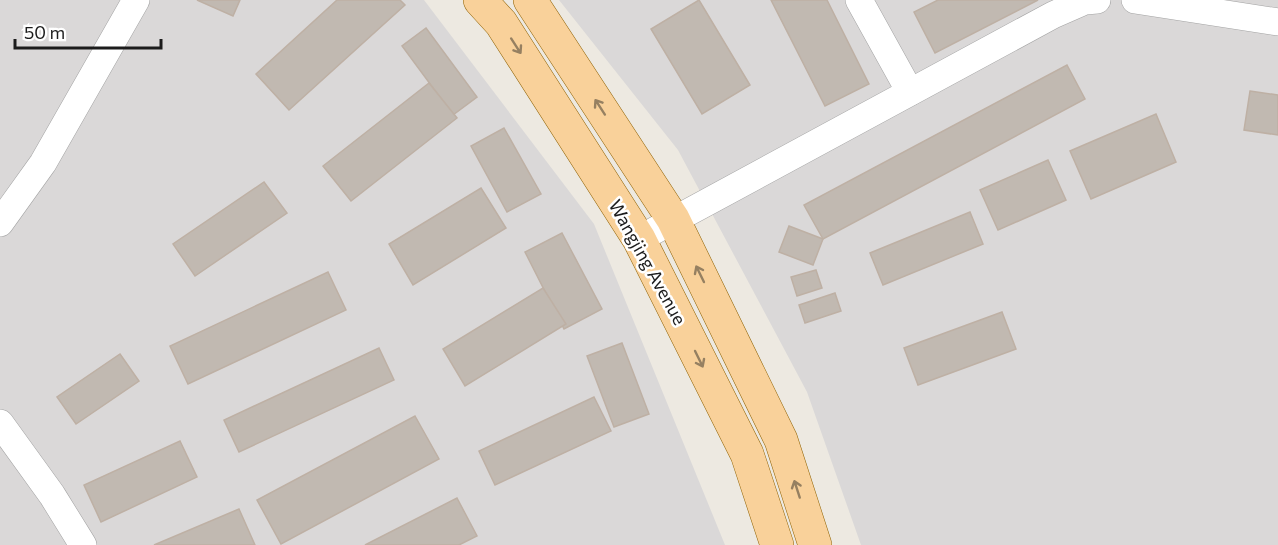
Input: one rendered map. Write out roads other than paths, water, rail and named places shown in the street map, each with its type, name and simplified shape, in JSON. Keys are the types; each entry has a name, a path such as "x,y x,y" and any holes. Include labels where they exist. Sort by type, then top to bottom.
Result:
{"main road":[{"name":"Wangjing Avenue","path":"480,0 501,23 639,238 747,454 777,545"},
{"path":"530,0 673,219 781,440 815,545"}],"street":[{"path":"0,223 44,164 136,0"},
{"path":"859,0 909,92"},
{"path":"639,238 1053,15 1085,1 1097,0"},
{"path":"1135,0 1278,22"},
{"path":"0,423 52,495 83,545"}]}
